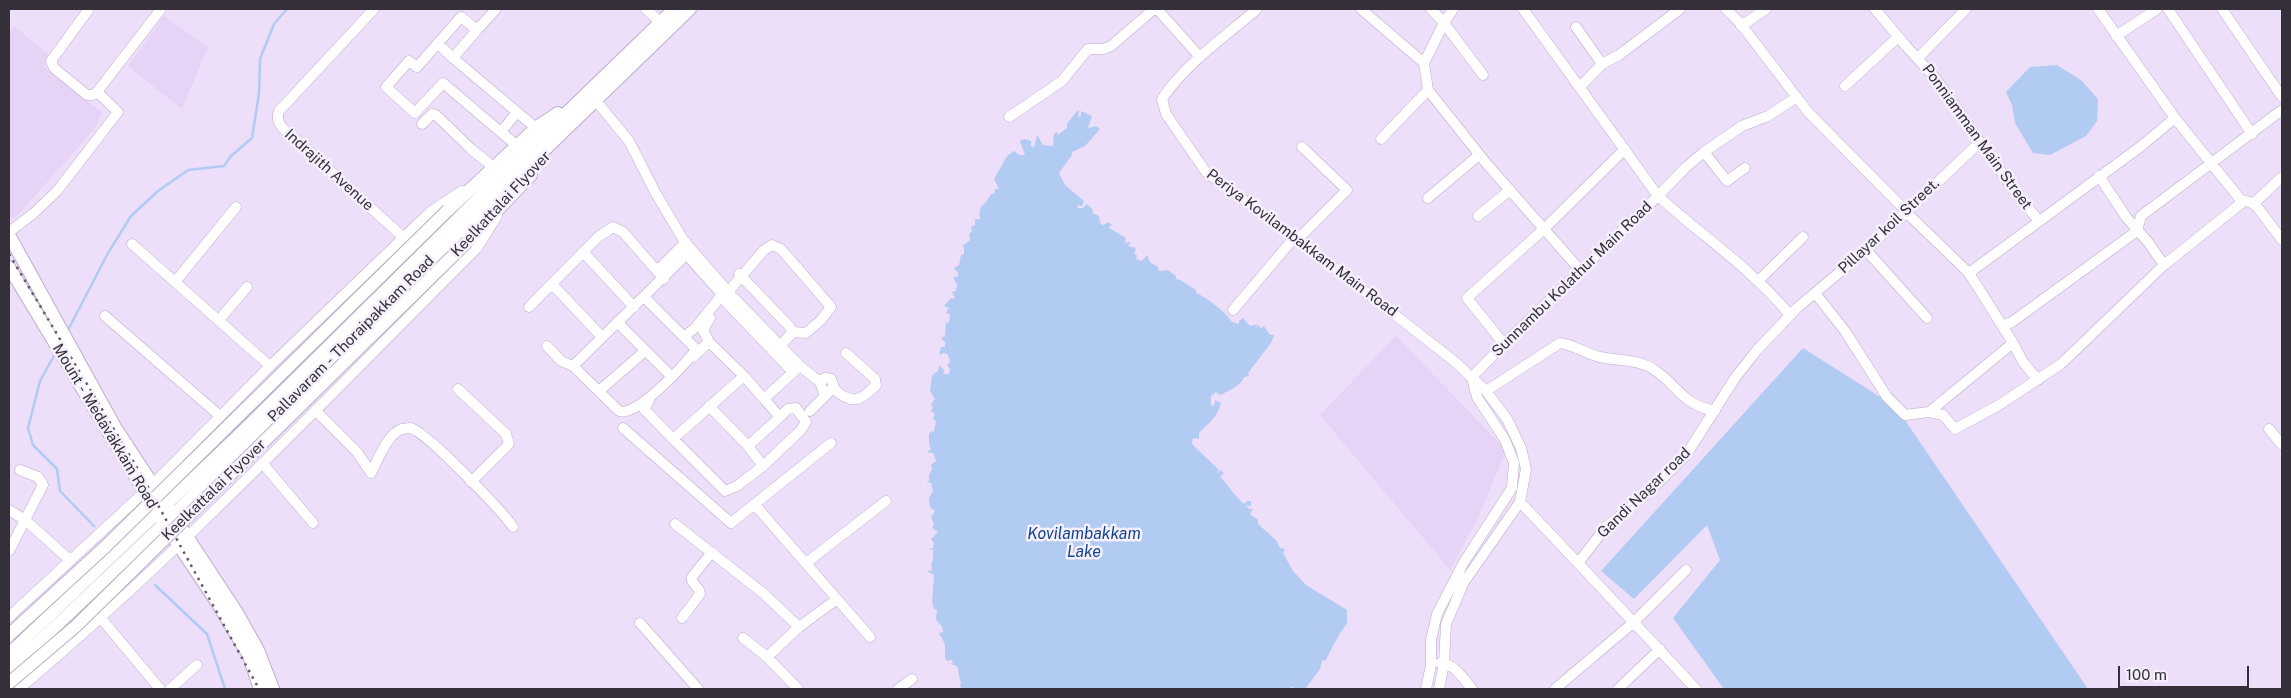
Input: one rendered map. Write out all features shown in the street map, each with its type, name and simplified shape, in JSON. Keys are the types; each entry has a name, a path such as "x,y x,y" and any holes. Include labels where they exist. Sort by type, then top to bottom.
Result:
{"main road":[{"name":"Pallavaram - Thoraipakkam Road","path":"9,667 38,643 165,514 588,97 674,9"},
{"name":"Pallavaram - Thoraipakkam Road","path":"11,648 165,514 579,117 588,97 690,9"},
{"name":"Keelkattalai Flyover","path":"9,636 105,547 492,166 536,128 588,97"},
{"name":"Keelkattalai Flyover","path":"9,683 76,626 467,242 537,168 579,117"},
{"name":"Mount - Medavakkam Road","path":"9,233 51,323 116,427 149,487 182,541"},
{"name":"Mount - Medavakkam Road","path":"10,273 51,323"},
{"path":"182,541 249,656 260,689"},
{"path":"182,541 236,611 258,650 273,689"}],"street":[{"path":"89,9 51,61 54,68 88,95 97,92 161,9"},
{"name":"Indrajith Avenue","path":"374,9 279,111 277,117 278,123 404,238"},
{"path":"453,58 496,9"},
{"path":"646,9 660,22"},
{"path":"1009,117 1062,81 1088,49 1104,49 1111,46 1155,9 1200,57"},
{"name":"Periya Kovilambakkam Main Road","path":"1257,9 1200,57 1171,85 1162,99 1166,114 1206,172 1402,319 1472,377"},
{"path":"1361,9 1424,63"},
{"path":"1431,9 1483,74"},
{"path":"1453,9 1424,63 1428,90 1479,155 1580,270"},
{"name":"Sunnambu Kolathur Main Road","path":"1472,377 1658,196 1523,9"},
{"path":"1580,87 1602,64 1619,55 1667,13 1680,9"},
{"path":"1726,9 1797,98 1845,152 1905,213 1969,273 2023,362 2038,380"},
{"path":"1741,26 1766,9"},
{"path":"1918,58 1966,9"},
{"path":"2098,9 2175,118 2211,163 2282,237"},
{"path":"2116,36 2157,9"},
{"path":"2168,9 2252,134"},
{"path":"2222,9 2282,97"},
{"name":"Ponniamman Main Street","path":"1878,10 1898,37 1936,79 2016,193 2039,221"},
{"path":"477,30 462,16 417,67 409,60 386,87 415,113 443,83 516,145"},
{"path":"1576,27 1602,64"},
{"path":"1845,86 1898,37"},
{"path":"438,44 536,128"},
{"path":"1381,139 1428,90"},
{"path":"9,233 57,192 118,112 97,92"},
{"path":"588,97 629,141 655,192 688,249 720,291 721,296 696,327 684,337"},
{"path":"1793,312 1658,196 1686,167 1704,152 1742,126 1768,116 1797,98"},
{"path":"2002,326 2012,322 2137,232 2141,216 2282,110"},
{"path":"501,132 518,112"},
{"path":"422,124 432,114 436,115 471,149 492,166"},
{"path":"1969,273 2175,118"},
{"name":"Pillayar koil Street.","path":"1793,312 1866,250 1980,142"},
{"path":"1233,310 1296,239 1346,190 1346,187 1302,147"},
{"path":"1504,344 1467,298 1544,228 1625,149"},
{"path":"1704,152 1727,181 1745,168"},
{"path":"1428,198 1479,155"},
{"path":"2099,176 2137,232 2148,242 2164,265"},
{"path":"1815,293 1845,331 1887,397 1905,415 1928,412 1943,415 1955,429 2038,380 2061,364 2164,265 2282,177"},
{"path":"9,617 149,487 270,366 430,212 479,179"},
{"path":"1478,216 1510,190"},
{"path":"19,689 100,618 263,464 477,248 508,199"},
{"path":"175,282 236,207"},
{"path":"529,306 598,237 612,228 623,232 660,275"},
{"path":"1758,280 1803,237"},
{"path":"132,244 270,366"},
{"path":"740,276 793,332 806,333 826,315 830,307 781,249 772,245 764,250 740,276 728,296 702,330 709,342 744,376 780,417"},
{"path":"573,366 644,297 660,275 688,249"},
{"path":"688,249 728,296 797,369 820,382 825,378 829,378 834,382 830,390 810,411"},
{"path":"1866,250 1927,318"},
{"path":"583,252 634,306"},
{"path":"552,284 602,337"},
{"path":"219,320 247,288"},
{"path":"728,296 780,346 797,369"},
{"path":"547,346 561,361 573,366 619,411 627,412 643,403 695,351 694,347 644,297"},
{"name":"Gandi Nagar road","path":"1578,563 1606,527 1648,493 1686,455 1735,378 1757,350 1793,312"},
{"path":"105,316 220,416"},
{"path":"617,322 671,376"},
{"path":"780,346 793,332"},
{"path":"709,342 643,408 725,491 738,486 763,466 800,431 806,422 796,408 788,409 748,446"},
{"path":"1486,391 1560,343 1571,344 1600,357 1643,364 1656,370 1692,404 1715,411"},
{"path":"1928,412 2013,343"},
{"path":"599,391 645,351"},
{"path":"830,390 856,400 864,399 876,385 875,379 846,353"},
{"path":"764,399 797,369"},
{"path":"673,439 744,376"},
{"path":"1439,689 1444,663 1446,624 1464,582 1520,502 1526,469 1521,448 1507,419 1486,391 1472,377"},
{"path":"1426,689 1431,663 1431,640 1437,614 1460,570 1512,488 1514,463 1505,440 1477,397 1472,377"},
{"path":"458,389 506,434 509,444 471,482"},
{"path":"710,406 748,446 763,466"},
{"path":"315,410 357,452 371,473 389,441 400,430 410,428 426,438 513,527"},
{"path":"624,428 731,523 831,443"},
{"path":"2268,429 2282,444"},
{"path":"263,464 313,523"},
{"path":"9,551 43,485 43,481 38,477 20,470"},
{"path":"806,563 886,501"},
{"path":"1520,502 1694,685 1682,689"},
{"path":"755,505 870,637"},
{"path":"9,510 25,520 70,560"},
{"path":"675,524 763,593 799,627"},
{"path":"682,618 700,594 692,581 692,577 712,552"},
{"path":"1555,689 1634,622 1686,570"},
{"path":"767,657 799,627 837,599"},
{"path":"100,618 160,689"},
{"path":"640,623 698,689"},
{"path":"743,638 767,657 798,689"},
{"path":"1618,689 1660,649"},
{"path":"1431,663 1444,663 1457,670 1472,689"},
{"path":"170,689 197,665"},
{"path":"898,689 912,679"}],"shaded area":[{"path":"164,16 208,47 182,109 128,66"},
{"path":"14,26 48,54 44,67 102,112 96,126 13,220 9,215 9,33"},
{"path":"1396,336 1506,450 1479,516 1450,570 1320,415"}],"water":[{"path":"2057,65 2081,80 2098,99 2097,121 2086,136 2050,155 2033,153 2015,123 2012,105 2006,92 2030,67"},
{"name":"Kovilambakkam Lake","path":"1079,111 1078,117 1081,116 1081,111 1092,116 1088,128 1096,126 1100,129 1085,146 1072,152 1072,155 1059,173 1065,185 1084,201 1082,206 1077,205 1078,208 1083,208 1087,204 1093,210 1092,213 1099,216 1100,223 1103,225 1109,222 1112,226 1109,226 1109,228 1126,238 1125,243 1131,242 1128,246 1136,248 1134,254 1137,255 1136,259 1142,261 1147,255 1150,262 1158,267 1159,271 1168,270 1176,276 1176,279 1196,290 1196,293 1217,306 1232,322 1239,324 1239,321 1243,318 1250,326 1258,324 1255,328 1260,325 1260,329 1264,326 1270,335 1274,335 1271,343 1248,373 1249,376 1244,377 1237,386 1230,390 1220,395 1216,392 1211,396 1211,405 1214,406 1215,400 1221,403 1219,409 1212,420 1199,433 1199,439 1193,438 1192,444 1218,469 1218,473 1220,470 1224,473 1220,477 1239,499 1245,504 1247,501 1251,501 1251,506 1246,505 1249,509 1253,509 1250,514 1276,540 1280,548 1285,549 1283,553 1293,571 1306,585 1347,610 1347,624 1326,660 1322,661 1320,669 1305,689 1295,689 1291,686 1290,689 965,689 960,687 957,666 950,664 953,663 952,660 947,661 945,658 945,644 939,633 943,632 942,626 936,620 937,610 934,609 932,602 934,575 927,571 932,570 931,563 933,561 933,550 928,549 933,548 934,543 931,539 938,532 932,528 934,524 931,517 935,511 930,507 929,498 933,491 931,483 926,482 929,481 931,465 936,461 933,453 927,452 931,449 929,433 934,431 936,422 933,418 935,414 931,411 933,407 931,404 935,399 930,391 932,375 938,371 939,365 944,370 943,374 949,374 950,368 947,366 950,362 948,355 944,353 939,355 941,347 945,347 945,342 941,338 945,336 946,322 949,323 950,314 946,313 949,308 944,306 951,298 954,299 955,296 951,292 956,291 957,284 954,277 958,277 958,273 954,268 959,265 961,255 964,254 964,247 962,246 970,240 971,227 975,225 975,219 980,219 981,207 991,194 994,194 995,189 999,189 994,179 1007,156 1014,151 1019,155 1025,155 1020,141 1024,139 1031,141 1031,146 1034,148 1037,135 1043,145 1053,146 1054,134 1057,132 1058,135 1067,128 1067,124"},
{"path":"1803,348 1896,407 2088,689 1724,689 1673,618 1720,560 1707,525 1634,599 1601,571"}],"waterway":[{"path":"67,332 108,253 131,216 158,191 188,170 224,166 231,156 252,138 259,93 260,59 274,24 287,9"},
{"path":"56,352 40,381 28,428 33,445 57,469 60,491 94,526"},
{"path":"155,585 207,634 225,689"}],"railway":[{"path":"9,254 142,476 259,689"}]}
